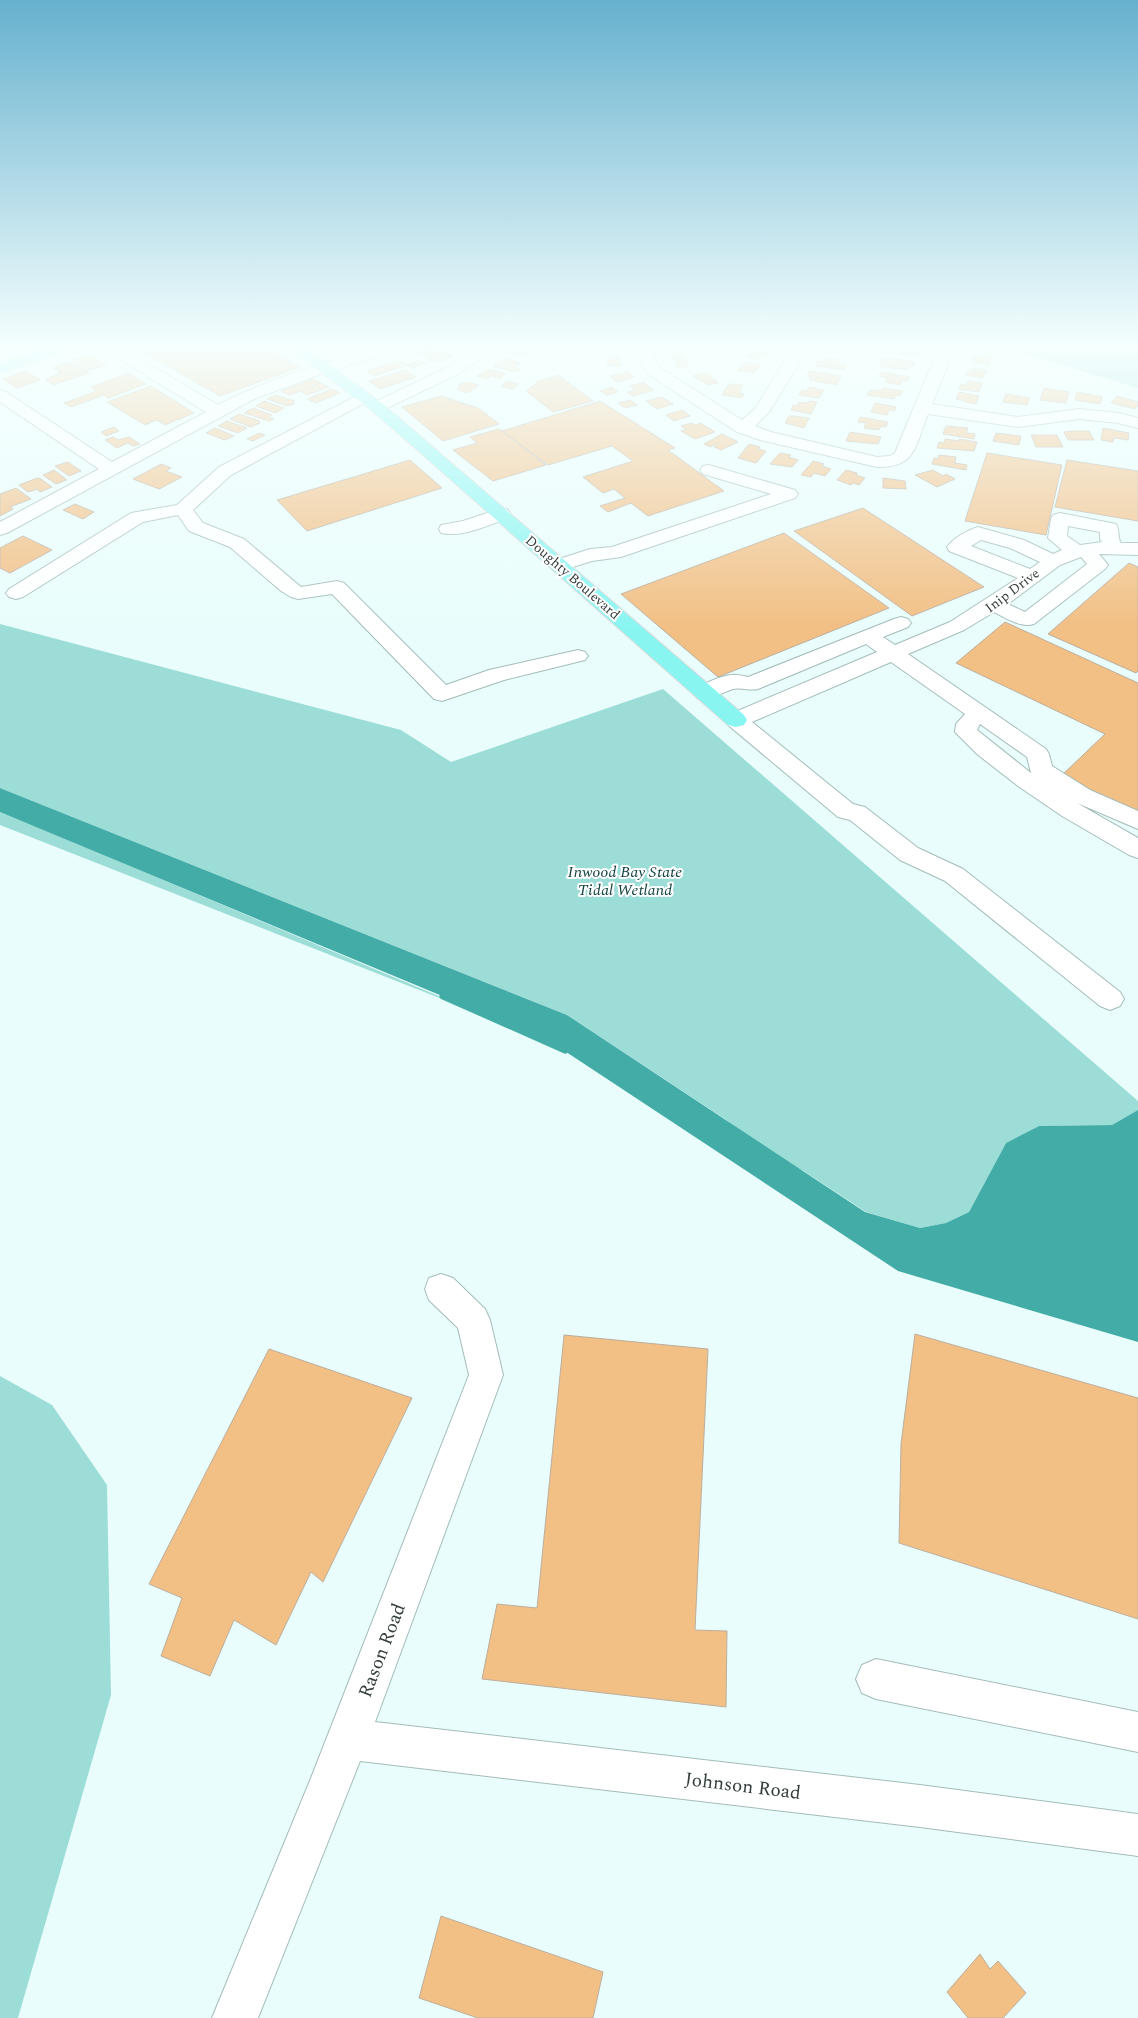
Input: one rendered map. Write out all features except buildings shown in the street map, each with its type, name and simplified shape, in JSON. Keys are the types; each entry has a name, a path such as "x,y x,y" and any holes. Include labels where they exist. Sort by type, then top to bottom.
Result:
{"main road":[{"name":"Doughty Boulevard","path":"416,441 502,514 736,720"}],"street":[{"path":"69,441 111,469"},
{"path":"0,529 163,441"},
{"path":"16,593 138,517 183,509 225,471 288,441"},
{"path":"794,441 871,461 888,462 900,459 909,441"},
{"path":"560,565 590,555 614,553 789,494 709,470"},
{"path":"183,509 196,528 237,543 298,593 338,587 442,694 497,675 578,656"},
{"path":"448,529 466,526 502,514"},
{"path":"1115,548 1109,539 1110,528 1060,519 1057,538 1086,557 1112,558 1122,556 1138,559"},
{"path":"1031,576 956,546 978,533 1017,544 1053,561"},
{"name":"Inip Drive","path":"736,720 957,626 994,604 1053,561 1086,557 1115,548 1138,549"},
{"path":"994,604 1027,620 1086,557"},
{"path":"705,693 733,682 750,684 901,623"},
{"path":"868,636 1038,754 1041,770 1082,796 1138,821"},
{"path":"842,647 866,665"},
{"path":"978,714 967,724 966,732 987,751 1089,822 1138,849"},
{"name":"Doughty Boulevard","path":"736,720 846,811 857,813 909,854 954,876 1110,999"},
{"name":"Rason Road","path":"235,2018 271,1933 348,1738 486,1375 473,1320 441,1289"},
{"path":"876,1680 1138,1732"},
{"name":"Johnson Road","path":"348,1738 920,1806 1138,1835"}],"green space":[{"name":"Inwood Bay State Tidal Wetland","path":"0,624 401,730 451,762 663,689 1138,1101 1138,1110 1112,1125 1039,1126 1006,1143 969,1212 946,1223 920,1228 866,1212 802,1170 798,1172 725,1119 567,1015 0,788"},
{"path":"0,812 40,828 503,1023 0,825"},
{"path":"0,1376 52,1405 107,1485 111,1695 18,2018 0,2018"}],"shaded area":[{"path":"0,788 567,1015 865,1212 920,1228 946,1223 969,1212 1006,1143 1039,1126 1112,1125 1138,1110 1138,1342 898,1271 548,1040 0,812"}],"waterway":[{"path":"443,996 565,1050"}]}
